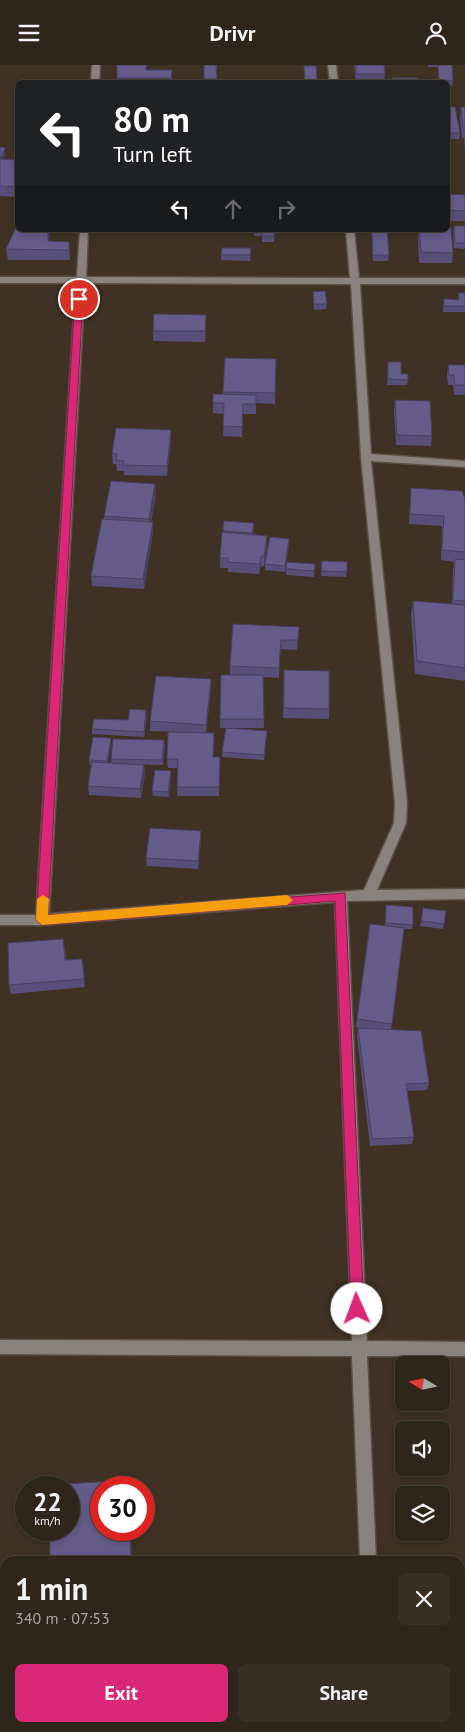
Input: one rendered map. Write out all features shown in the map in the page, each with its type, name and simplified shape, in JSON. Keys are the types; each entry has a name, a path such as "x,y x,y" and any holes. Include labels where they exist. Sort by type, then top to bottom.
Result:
{"street":[{"path":"95,80 96,65"},
{"path":"332,65 334,80"},
{"path":"42,920 84,232"},
{"path":"350,232 366,457 401,803 400,823 368,894"},
{"path":"0,280 465,281"},
{"path":"366,457 465,464"},
{"path":"0,920 42,920 368,894 465,894"},
{"path":"341,896 368,1556"},
{"path":"0,1347 465,1349"}],"building":[{"path":"117,65 146,65 146,70 172,70 171,78 117,78"},
{"path":"204,65 216,65 217,79 204,79"},
{"path":"356,65 384,65 385,74 356,74"},
{"path":"438,65 452,65 453,81 439,80"},
{"path":"304,66 316,66 317,80 305,80"},
{"path":"392,78 418,78 418,80 392,80"},
{"path":"450,107 455,107 460,133 450,133"},
{"path":"461,107 465,107 465,128 463,128"},
{"path":"0,147 5,148 0,159"},
{"path":"0,159 15,160 15,187 0,186"},
{"path":"450,194 465,195 465,211 450,210"},
{"path":"454,226 465,226 465,243 455,243"},
{"path":"451,228 453,253 421,252 419,232 450,232"},
{"path":"15,230 15,232 48,232 48,241 69,242 69,250 6,249"},
{"path":"262,232 275,232 274,236 262,236"},
{"path":"372,232 387,232 389,255 373,255"},
{"path":"222,248 251,248 250,255 221,255"},
{"path":"325,291 327,304 314,304 313,292"},
{"path":"458,293 465,293 465,306 444,306 444,299 459,300"},
{"path":"154,314 206,315 205,331 153,331"},
{"path":"225,358 276,359 275,393 223,392"},
{"path":"388,362 401,362 401,374 408,374 408,380 388,379"},
{"path":"448,365 465,365 465,385 455,385 454,375 449,375"},
{"path":"213,394 256,395 256,404 243,404 242,427 223,426 224,403 213,403"},
{"path":"395,400 430,401 432,436 397,435"},
{"path":"116,428 171,430 167,466 123,465 124,461 116,460 117,454 112,453"},
{"path":"111,481 155,484 149,519 104,516"},
{"path":"411,488 462,491 465,499 465,552 442,550 444,516 410,514"},
{"path":"102,519 153,522 143,579 91,576"},
{"path":"224,521 254,523 252,533 223,531"},
{"path":"222,532 267,536 264,556 261,556 260,564 228,562 228,558 220,558"},
{"path":"270,537 289,539 285,566 265,564"},
{"path":"455,559 465,560 465,601 453,600"},
{"path":"322,561 347,562 347,572 321,571"},
{"path":"287,562 315,564 314,571 286,569"},
{"path":"413,601 465,605 465,668 417,661"},
{"path":"233,624 299,627 298,640 281,640 279,668 230,666"},
{"path":"284,670 329,671 329,709 284,708"},
{"path":"221,675 263,675 264,719 220,719"},
{"path":"156,676 211,679 206,725 150,721"},
{"path":"130,709 146,710 144,732 92,729 94,719 128,720"},
{"path":"226,728 267,731 264,755 222,752"},
{"path":"168,732 214,733 213,757 220,757 219,787 177,787 178,759 167,759"},
{"path":"93,737 111,738 107,761 89,760"},
{"path":"113,739 164,740 162,760 111,759"},
{"path":"92,762 144,765 140,789 88,786"},
{"path":"155,770 171,771 168,792 152,791"},
{"path":"150,828 201,831 198,861 146,858"},
{"path":"386,905 413,907 413,925 386,923"},
{"path":"423,908 446,911 444,924 421,921"},
{"path":"370,924 404,928 392,1024 357,1019"},
{"path":"63,939 65,960 82,959 84,979 9,985 8,943"},
{"path":"358,1028 421,1031 429,1083 406,1084 414,1137 372,1139"},
{"path":"90,1482 90,1541 130,1541 131,1556 50,1556 50,1541 80,1541 80,1483"}],"slow traffic":[{"path":"43,899 42,920 287,900"}],"route":[{"path":"79,299 42,920 341,896 357,1309"}]}
